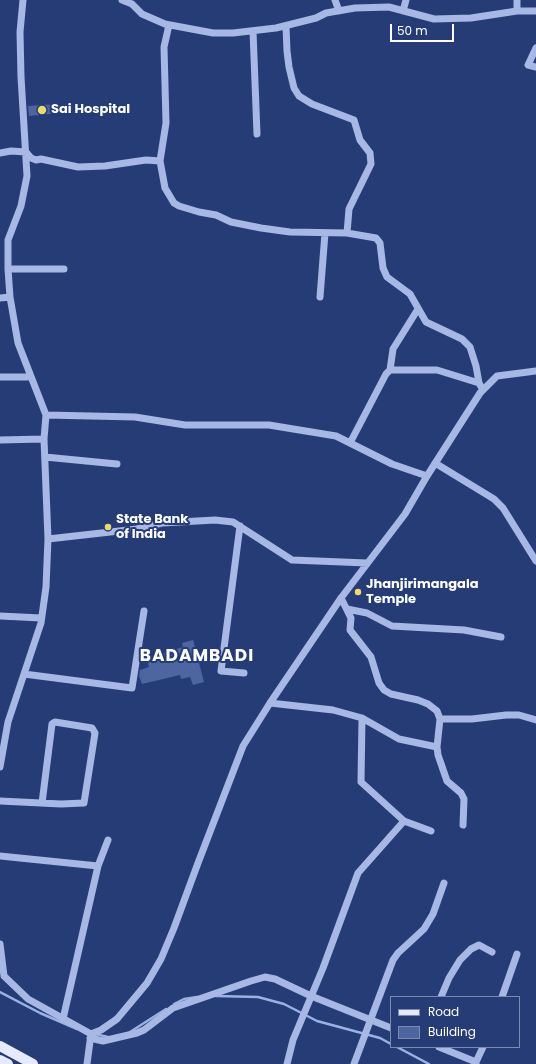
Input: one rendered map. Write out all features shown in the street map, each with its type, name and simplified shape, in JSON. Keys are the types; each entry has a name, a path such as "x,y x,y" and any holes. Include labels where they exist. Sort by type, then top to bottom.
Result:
{"main road":[{"path":"0,1046 33,1064"}],"street":[{"path":"0,766 8,722 41,618 46,587 48,538 44,439 46,415 18,344 10,297 8,269 8,240 21,206 27,176 20,40 23,0"},
{"path":"122,0 132,4 135,3 150,18 169,25 213,33 253,31 286,26 316,18 326,13 378,7 434,18 461,19 482,18 517,11 536,11"},
{"path":"335,0 338,11"},
{"path":"403,11 406,0"},
{"path":"517,0 517,11"},
{"path":"169,25 164,47 166,123 160,161 166,188 174,203 199,212 216,215 231,222 261,228 290,232 347,233 376,238 380,243 383,268 387,277 410,294 426,322 462,339 470,347 476,366 479,383 484,390"},
{"path":"286,26 286,51 294,88 300,96 312,104 354,120 360,140 370,153 371,164 349,209 347,233"},
{"path":"253,31 257,134"},
{"path":"536,48 528,64 536,67"},
{"path":"0,153 11,151 26,152 31,158 36,160 53,161 72,166 105,166 146,160 160,161"},
{"path":"320,297 325,232"},
{"path":"8,269 64,269"},
{"path":"0,298 10,297"},
{"path":"350,443 386,374 390,370 393,349 418,309"},
{"path":"390,370 437,370 479,383"},
{"path":"86,1064 91,1036 117,1019 147,983 161,959 243,746 270,703 341,598 405,514 435,463 484,390 497,376 536,372"},
{"path":"0,378 31,377"},
{"path":"46,415 135,417 185,425 269,425 336,436 392,464 427,476"},
{"path":"0,440 44,439"},
{"path":"45,457 118,464"},
{"path":"435,463 494,499 503,508 536,560"},
{"path":"48,538 131,530 162,523 191,520 227,521 240,526 292,560 367,563"},
{"path":"240,526 221,670 244,673"},
{"path":"341,598 351,618 350,630 371,657 384,690 391,694 418,700 428,704 437,711 440,719 437,747 447,781 461,793 464,799 463,825"},
{"path":"347,609 367,613 392,626 464,630 502,637"},
{"path":"24,674 132,688 144,611"},
{"path":"0,616 41,618"},
{"path":"270,703 322,708 362,718 399,739 437,747"},
{"path":"440,719 472,719 519,715 536,720"},
{"path":"362,718 361,782 404,821 431,831"},
{"path":"0,801 42,803 84,803 95,733 92,728 55,722 52,724 42,803"},
{"path":"287,1064 293,1040 358,872 404,821"},
{"path":"63,1019 98,866 108,840"},
{"path":"0,856 98,866"},
{"path":"354,1064 369,1019 393,960 424,929 432,914 444,883"},
{"path":"0,944 4,976 28,999 91,1036 103,1041 137,1033 144,1030 173,1008 265,977 275,979 311,996 390,1028"},
{"path":"441,996 456,966 471,949 479,945 492,952"},
{"path":"502,996 517,954"},
{"path":"441,1048 476,1063 482,1048"}],"building":[{"path":"57,104 58,113 29,116 28,106"},
{"path":"193,640 204,682 193,685 190,677 181,679 180,675 142,684 139,676 140,670 149,667 147,660 158,657 157,655 183,647 182,643"}],"waterway":[{"path":"0,992 40,1013 77,1029"},
{"path":"216,996 258,997 284,1004 317,1021 380,1038 390,1043"},
{"path":"174,1004 184,999 197,997"},
{"path":"130,1032 166,1009"},
{"path":"95,1034 108,1037"},
{"path":"399,1048 429,1064"}],"place":[{"name":"Sai Hospital","path":"42,110"},
{"name":"State Bank of India","path":"108,527"},
{"name":"Jhanjirimangala Temple","path":"358,592"}],"district":[{"name":"BADAMBADI","path":"197,657"}]}
